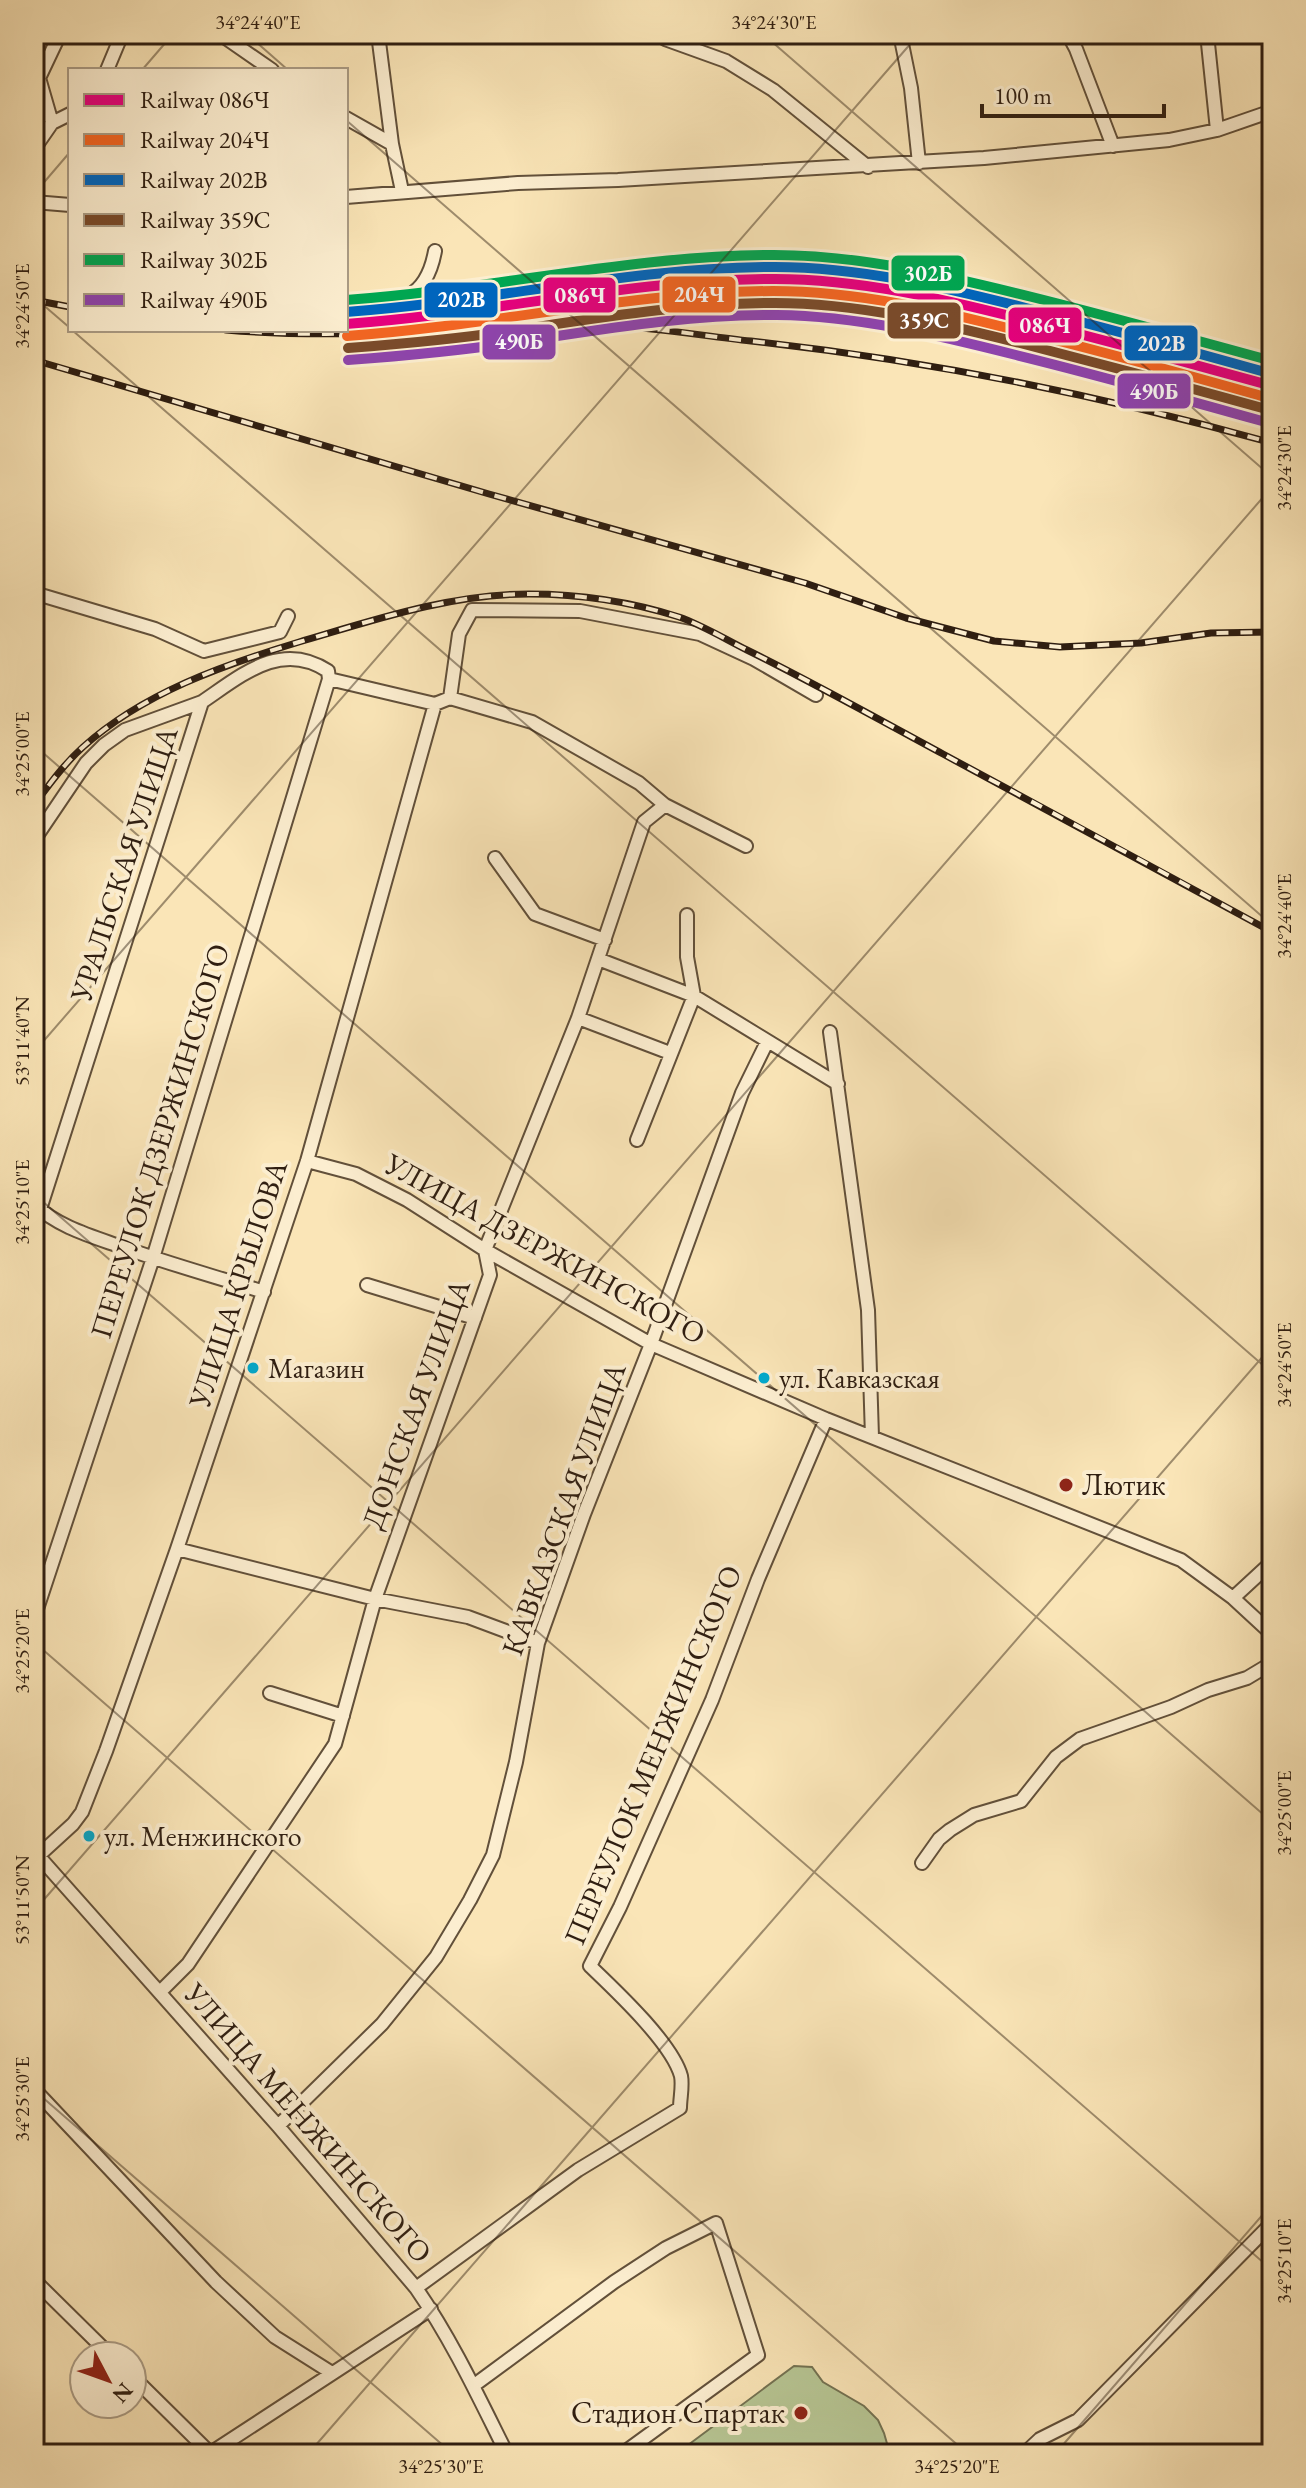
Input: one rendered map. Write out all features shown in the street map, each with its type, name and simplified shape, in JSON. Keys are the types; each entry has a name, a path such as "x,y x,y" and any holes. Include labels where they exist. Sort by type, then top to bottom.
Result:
{"street":[{"path":"108,68 122,34"},
{"path":"220,34 269,68"},
{"path":"378,34 392,144 402,191"},
{"path":"662,34 665,39 726,61 773,90 868,167"},
{"path":"900,34 911,88 919,163"},
{"path":"1068,34 1113,146"},
{"path":"1207,34 1217,130"},
{"path":"52,123 39,78 58,38"},
{"path":"348,197 518,183 868,167 1113,146 1169,140 1217,130 1272,111"},
{"path":"34,149 52,123 68,115"},
{"path":"348,119 392,144"},
{"path":"34,202 68,205"},
{"path":"51,203 68,215"},
{"path":"348,305 414,294 428,279 435,251"},
{"path":"34,593 155,629 204,651 280,632 288,616"},
{"path":"450,698 459,634 472,610 580,611 700,634 754,659 816,695"},
{"name":"УРАЛЬСКАЯ УЛИЦА","path":"34,1228 38,1207 202,702 242,675 270,661 292,658 315,662 328,671 329,679"},
{"path":"329,679 435,704 450,698 532,722 639,783 665,805 746,846"},
{"name":"ПЕРЕУЛОК ДЗЕРЖИНСКОГО","path":"34,1618 153,1258 329,679"},
{"path":"34,840 86,763 104,745 125,730 202,702"},
{"name":"УЛИЦА КРЫЛОВА","path":"36,1853 73,1824 82,1812 177,1549 307,1161 435,704"},
{"name":"ДОНСКАЯ УЛИЦА","path":"160,1992 188,1964 335,1744 375,1599 490,1275 485,1250 578,1018 644,822 665,805"},
{"path":"495,858 535,914 605,940"},
{"path":"637,1140 694,996 687,957 687,915"},
{"path":"598,959 694,996 838,1084"},
{"path":"578,1018 670,1053"},
{"path":"830,1032 868,1310 872,1437"},
{"name":"КАВКАЗСКАЯ УЛИЦА","path":"278,2126 382,2024 436,1957 493,1855 516,1762 538,1643 742,1093 767,1042"},
{"name":"УЛИЦА ДЗЕРЖИНСКОГО","path":"307,1161 356,1174 407,1200 485,1250 651,1344 826,1419 1181,1560 1233,1598 1272,1634"},
{"path":"38,1207 75,1231 264,1292"},
{"path":"367,1285 475,1318"},
{"name":"ПЕРЕУЛОК МЕНЖИНСКОГО","path":"416,2288 578,2170 680,2108 682,2079 675,2063 638,2014 590,1966 620,1907 712,1700 758,1579 826,1419"},
{"path":"177,1549 375,1599 468,1617 538,1643"},
{"path":"1233,1598 1272,1562"},
{"path":"922,1863 939,1839 950,1830 974,1815 1021,1801 1056,1757 1080,1739 1247,1678 1272,1663"},
{"path":"270,1693 343,1716"},
{"name":"УЛИЦА МЕНЖИНСКОГО","path":"36,1853 278,2126 416,2288 431,2309 507,2454"},
{"path":"34,2089 216,2282 275,2337 332,2373"},
{"path":"473,2386 614,2282 666,2248 716,2223 758,2355 622,2454"},
{"path":"1024,2454 1040,2439 1078,2420 1272,2223"},
{"path":"34,2280 95,2340"},
{"path":"148,2392 210,2454 431,2309"}],"green space":[{"name":"Стадион Спартак","path":"794,2366 812,2367 823,2382 864,2406 878,2420 890,2454 676,2454"}],"railway":[{"path":"34,300 68,307"},
{"path":"258,332 321,334 559,326 661,330 948,369 1079,395 1272,443"},
{"path":"34,360 805,583 906,618 994,641 1060,647 1141,643 1211,633 1272,632"},
{"path":"34,805 69,760 106,728 158,696 213,671 355,625 441,603 500,595 586,597 661,612 705,628 1272,932"}],"rail line":[{"name":"302Б","path":"348,300 667,261 807,256 904,268 968,282 1272,361"},
{"name":"202В","path":"348,312 667,273 775,267 838,270 964,293 1272,374"},
{"name":"086Ч","path":"348,324 667,285 775,279 838,282 964,305 1272,386"},
{"name":"204Ч","path":"347,336 666,297 773,291 837,294 962,317 1269,398"},
{"name":"359С","path":"348,348 470,336 675,308 775,303 837,306 960,328 1266,409"},
{"name":"490Б","path":"348,360 470,348 677,320 744,315 807,316 867,323 957,340 1262,421"}],"place":[{"name":"Магазин","path":"253,1368"},
{"name":"ул. Кавказская","path":"764,1378"},
{"name":"Лютик","path":"1066,1485"},
{"name":"ул. Менжинского","path":"89,1836"},
{"name":"Стадион Спартак","path":"801,2413"}]}
